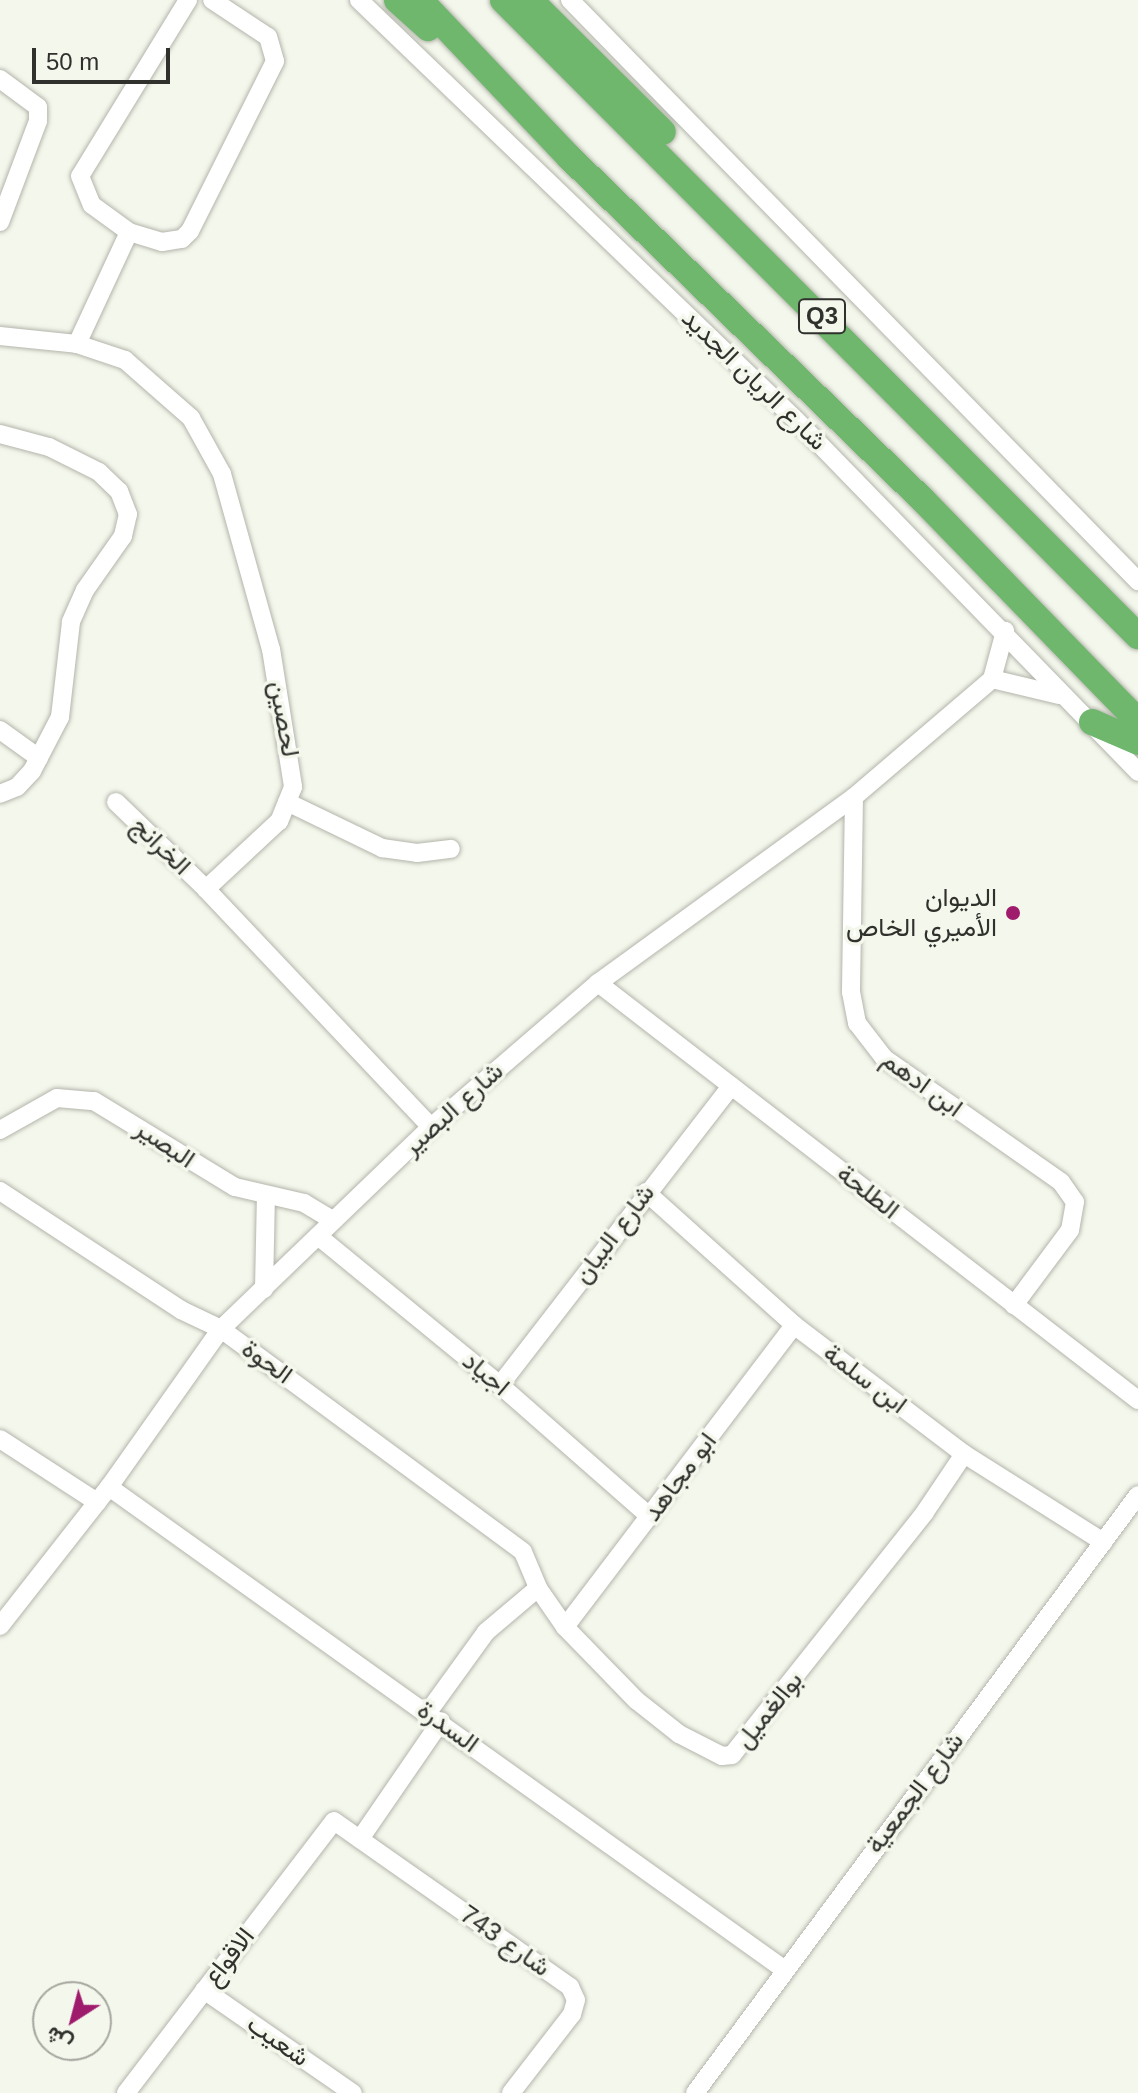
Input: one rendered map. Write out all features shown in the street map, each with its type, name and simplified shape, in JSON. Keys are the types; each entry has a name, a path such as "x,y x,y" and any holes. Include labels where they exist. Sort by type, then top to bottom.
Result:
{"highway":[{"path":"397,0 569,157"},
{"name":"شارع الريان الجديد","path":"420,0 569,157 923,500 1138,721"},
{"name":"Q3","path":"503,0 1065,559 1138,636"},
{"path":"530,0 799,267 880,376"},
{"path":"1065,559 1138,608"},
{"path":"1092,722 1138,742"}],"street":[{"path":"188,0 80,176 92,205 129,232 173,242 190,231 275,61 268,37 212,0"},
{"name":"شارع الريان الجديد","path":"359,0 796,420 1005,631 1138,772"},
{"path":"570,0 1138,581"},
{"path":"0,79 38,107 38,121 0,222"},
{"path":"77,344 129,232"},
{"name":"لحصين","path":"1,338 77,344 125,360 191,418 222,474 271,649 293,769 287,802 279,821 206,889"},
{"path":"0,434 49,447 99,472 119,491 128,514 123,536 85,590 71,622 60,717 39,758 17,787 0,794"},
{"path":"1005,631 992,679 1042,687 1067,698"},
{"name":"شارع البصير","path":"0,1626 109,1487 221,1329 332,1220 431,1127 598,983 854,797 992,679"},
{"path":"0,730 39,758"},
{"name":"ابن ادهم","path":"854,797 851,992 857,1023 884,1058 1061,1182 1075,1202 1070,1230 1014,1305"},
{"name":"الخرانج","path":"116,802 206,889"},
{"path":"287,802 382,848 417,853 451,849"},
{"path":"206,889 431,1127"},
{"name":"الطلحة","path":"598,983 1138,1400"},
{"name":"شارع البيان","path":"500,1385 646,1192 731,1086"},
{"name":"البصير","path":"0,1130 57,1098 94,1101 201,1168 266,1196 304,1203 332,1220"},
{"name":"الحوة","path":"0,1191 181,1310 221,1329 523,1552 538,1588"},
{"name":"ابن سلمة","path":"646,1192 794,1325 964,1454 1103,1542"},
{"path":"264,1289 266,1196"},
{"name":"اجياد","path":"318,1236 500,1385 650,1517"},
{"name":"ابو مجاهد","path":"565,1627 794,1325"},
{"path":"0,1439 97,1502"},
{"name":"بوالغميل","path":"538,1588 565,1627 636,1700 679,1734 722,1756 732,1755 925,1512 964,1454"},
{"name":"السدرة","path":"109,1487 785,1970"},
{"name":"شارع الجمعية","path":"695,2093 1138,1495"},
{"path":"360,1839 486,1632 538,1588"},
{"name":"شارع 743","path":"334,1821 570,1987 576,2000 572,2014 511,2093"},
{"name":"الاقواع","path":"126,2093 334,1821"},
{"name":"شعيب","path":"204,1990 353,2093"}],"place":[{"name":"الديوان الأميري الخاص","path":"1013,913"}]}
